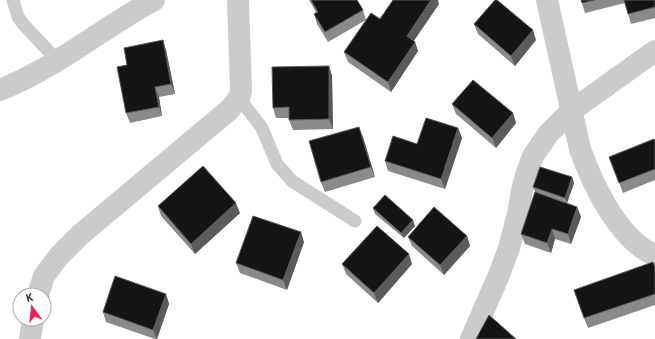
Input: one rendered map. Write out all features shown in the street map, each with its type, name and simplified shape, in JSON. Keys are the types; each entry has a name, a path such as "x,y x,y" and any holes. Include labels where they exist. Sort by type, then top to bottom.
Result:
{"street":[{"path":"0,90 26,79 129,13 154,0"},
{"path":"41,287 44,276 59,256 80,235 229,110 239,98 241,84 238,0"},
{"path":"547,0 571,111 580,149 587,170 595,187 620,225 634,242 655,255"},
{"path":"471,339 509,248 525,178 533,156 549,133 571,111 655,51"},
{"path":"30,339 32,327"}],"lane":[{"path":"13,0 18,17 57,60"},
{"path":"239,98 262,128 277,164 286,176 355,221"}],"building":[{"path":"311,0 357,0 363,10 325,32 314,14 318,12"},
{"path":"393,0 431,0 407,36 415,42 388,82 344,52 371,13 380,19"},
{"path":"495,0 497,0 533,30 511,56 474,24"},
{"path":"581,0 595,0 582,3"},
{"path":"624,0 655,0 655,7 628,14"},
{"path":"163,40 171,84 155,87 159,107 126,113 117,67 127,65 124,48"},
{"path":"329,66 329,119 289,120 289,107 273,108 272,67"},
{"path":"473,80 513,113 492,138 452,104"},
{"path":"426,118 458,128 441,179 385,161 393,136 417,144"},
{"path":"359,127 371,167 321,182 309,141"},
{"path":"654,139 655,169 619,183 609,157"},
{"path":"203,166 236,203 191,244 158,206"},
{"path":"540,167 572,177 565,198 533,187"},
{"path":"535,192 577,207 568,234 552,229 547,243 521,234"},
{"path":"385,195 413,220 401,233 373,208"},
{"path":"434,207 467,236 440,265 408,237"},
{"path":"253,216 301,232 283,280 236,263"},
{"path":"377,226 409,254 374,293 342,264"},
{"path":"653,262 655,267 655,294 584,318 574,290"},
{"path":"115,276 166,294 153,330 103,312"},
{"path":"489,315 516,339 476,339"}]}
